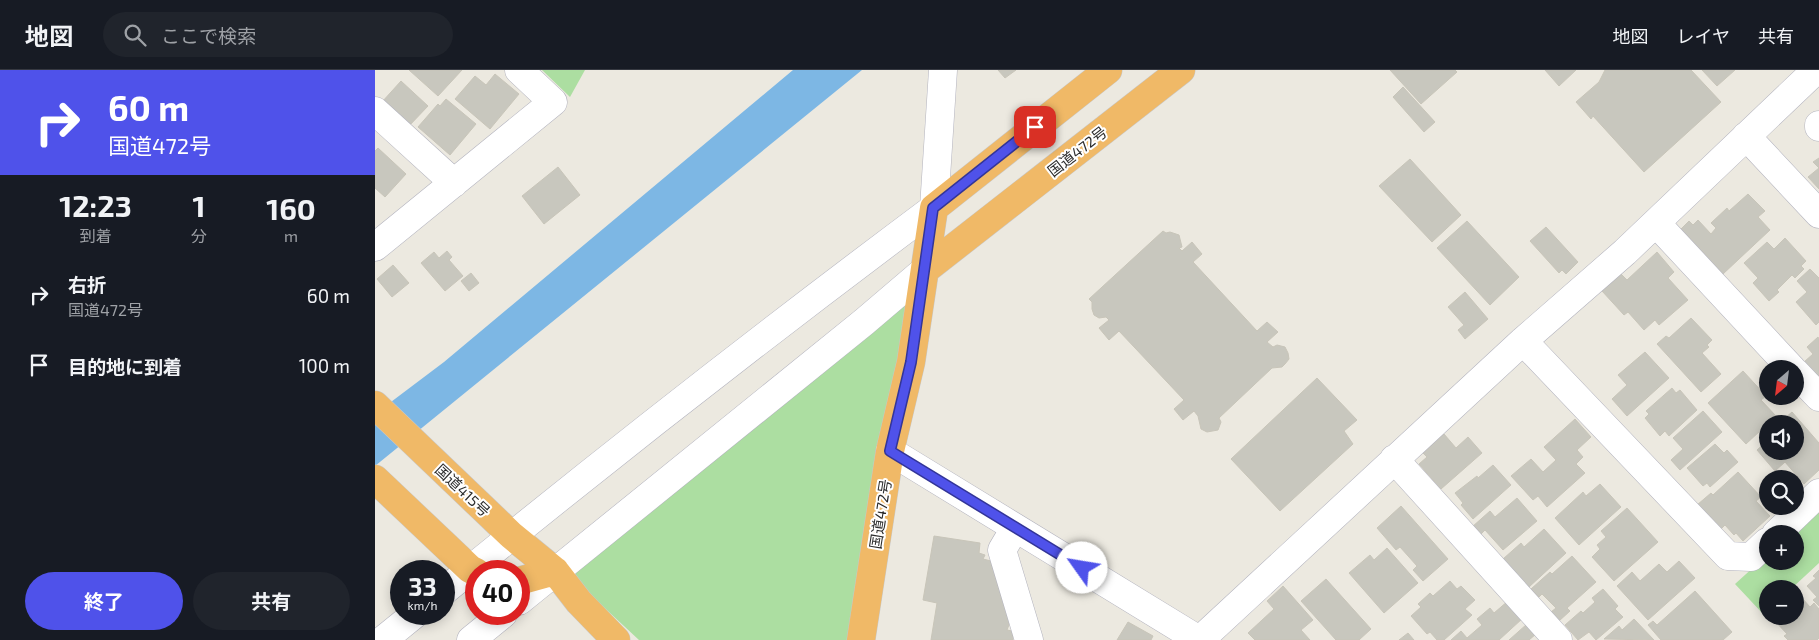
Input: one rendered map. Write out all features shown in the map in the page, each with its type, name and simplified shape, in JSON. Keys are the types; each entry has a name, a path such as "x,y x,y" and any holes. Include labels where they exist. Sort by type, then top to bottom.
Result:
{"highway":[{"path":"933,208 1108,70"},
{"name":"国道472号","path":"925,270 1181,70"},
{"name":"国道472号","path":"861,640 890,451 911,362 933,208"},
{"name":"国道415号","path":"375,405 511,535 555,571 579,602 616,640"},
{"path":"378,481 465,563"},
{"path":"530,578 555,571"}],"street":[{"path":"375,247 553,102 519,70"},
{"path":"485,560 511,535 833,283 933,208 943,70"},
{"path":"890,451 1199,640 1523,341 1656,224 1816,70"},
{"path":"375,111 454,184"},
{"path":"1747,136 1819,214"},
{"path":"1656,224 1784,360"},
{"path":"530,592 864,322 925,270"},
{"path":"1523,341 1728,556 1751,557 1759,550"},
{"path":"1804,381 1819,397"},
{"path":"1394,460 1557,640"},
{"path":"1785,525 1819,493"},
{"path":"1015,528 1003,550 1029,640"},
{"path":"383,640 401,625"},
{"path":"471,640 489,625"}],"green space":[{"path":"542,70 585,70 570,97"},
{"path":"920,288 847,640 639,640 568,574"},
{"path":"1819,508 1819,563 1801,580 1759,580 1759,610 1735,584 1759,562 1759,570 1804,570 1803,525"}],"water":[{"path":"793,70 862,70 375,466 375,414 444,362"}],"building":[{"path":"409,70 462,70 438,96"},
{"path":"998,70 1016,70 1005,78"},
{"path":"1390,70 1455,70 1457,72 1421,104"},
{"path":"1545,70 1576,70 1559,86"},
{"path":"1605,70 1691,70 1721,102 1644,172 1593,116 1591,119 1576,102 1599,82"},
{"path":"1702,70 1735,70 1717,86"},
{"path":"495,74 519,94 490,129 455,99 475,76 486,85"},
{"path":"401,81 428,106 408,127 382,102"},
{"path":"1403,87 1435,122 1424,132 1393,97"},
{"path":"446,99 476,124 450,155 418,127 438,104 440,106"},
{"path":"378,148 406,174 385,197 375,188 375,151"},
{"path":"1819,158 1819,168 1813,162"},
{"path":"1410,159 1461,215 1432,242 1379,186"},
{"path":"558,167 580,195 544,224 522,196"},
{"path":"1819,168 1819,189 1808,177"},
{"path":"1748,194 1765,211 1758,217 1770,230 1723,274 1681,229 1689,221 1693,225 1698,220 1711,234 1716,228 1711,223 1727,208 1729,211"},
{"path":"1467,221 1519,277 1490,305 1437,248"},
{"path":"1546,227 1578,262 1566,274 1562,270 1559,273 1530,241"},
{"path":"1163,231 1179,235 1182,247 1179,248 1182,251 1192,242 1202,254 1193,262 1257,331 1267,322 1278,332 1267,342 1273,347 1277,345 1285,347 1288,353 1289,359 1282,367 1272,368 1219,418 1221,422 1218,430 1207,432 1201,429 1198,416 1194,411 1183,420 1174,409 1184,400 1119,331 1109,340 1099,328 1109,320 1106,317 1099,318 1094,315 1092,302 1089,299"},
{"path":"1785,238 1806,261 1801,266 1804,269 1795,278 1792,275 1777,290 1779,292 1769,301 1753,283 1758,278 1744,263 1767,242 1774,249"},
{"path":"447,251 452,257 449,260 463,276 445,291 421,263 434,252 439,258"},
{"path":"1657,252 1674,272 1668,278 1688,300 1659,325 1655,320 1644,330 1628,312 1624,315 1602,291 1621,274 1627,280"},
{"path":"393,265 409,283 392,297 377,279"},
{"path":"1810,269 1819,278 1819,322 1816,325 1796,302 1807,292 1797,281"},
{"path":"471,273 479,283 469,291 461,281"},
{"path":"1465,292 1488,319 1465,339 1458,330 1464,325 1448,307"},
{"path":"1691,318 1712,340 1707,345 1709,347 1702,353 1721,374 1701,392 1657,344 1666,336 1669,338"},
{"path":"1818,337 1819,378 1804,362 1813,354 1807,347"},
{"path":"1645,352 1669,378 1627,416 1612,399 1627,385 1618,375"},
{"path":"1743,371 1759,388 1759,405 1766,405 1775,415 1759,415 1759,432 1746,444 1708,403"},
{"path":"1317,378 1357,420 1344,431 1353,444 1280,511 1231,459"},
{"path":"1672,388 1676,393 1680,390 1697,410 1669,436 1665,431 1660,436 1645,418 1649,414 1646,411"},
{"path":"1703,411 1722,432 1680,470 1671,460 1683,449 1673,438"},
{"path":"1575,419 1591,437 1577,450 1583,457 1576,464 1585,473 1547,507 1538,496 1533,500 1511,476 1531,459 1543,472 1556,460 1544,447"},
{"path":"1804,426 1819,443 1819,470 1804,484 1804,470 1792,470 1785,462 1774,470 1766,460 1804,460"},
{"path":"1444,434 1456,448 1468,437 1482,453 1441,489 1419,464 1427,457 1423,453"},
{"path":"1715,444 1724,453 1727,450 1738,462 1710,487 1707,483 1703,486 1687,468"},
{"path":"1493,465 1511,485 1473,519 1461,505 1463,503 1455,493 1477,476 1478,478"},
{"path":"1738,472 1759,495 1759,499 1756,501 1759,504 1759,515 1770,516 1743,541 1725,525 1720,530 1697,505 1711,493 1713,495"},
{"path":"1600,484 1621,507 1579,545 1555,518 1583,492 1586,496"},
{"path":"1517,498 1537,521 1503,550 1485,530 1480,535 1472,527 1490,511 1495,517"},
{"path":"1401,506 1448,559 1423,581 1413,570 1417,566 1400,547 1396,550 1377,528"},
{"path":"1627,508 1658,542 1614,581 1592,557 1600,549 1597,545 1606,537 1601,531"},
{"path":"1544,529 1566,553 1529,587 1503,559 1521,543 1524,547"},
{"path":"934,536 980,543 979,553 985,555 983,559 991,561 1010,622 1007,630 1012,631 1013,640 931,640 937,603 923,600"},
{"path":"1387,548 1418,583 1384,613 1349,573 1370,555 1374,560"},
{"path":"1572,556 1596,582 1567,608 1570,611 1559,621 1551,612 1556,608 1542,594 1539,597 1531,589"},
{"path":"1679,561 1695,578 1648,620 1617,586 1632,572 1640,581 1659,564 1667,572"},
{"path":"1819,570 1819,606 1813,600 1817,597 1807,586 1816,578 1813,576"},
{"path":"1326,579 1371,629 1359,640 1336,640 1301,601"},
{"path":"1450,581 1457,589 1461,586 1475,600 1465,609 1472,615 1444,640 1437,640 1430,632 1427,634 1411,616 1421,607 1418,604 1430,593 1433,596"},
{"path":"1283,586 1313,620 1301,630 1310,640 1255,640 1248,633 1274,609 1267,601"},
{"path":"1603,589 1618,606 1615,609 1623,617 1596,640 1589,632 1578,640 1565,625 1595,602 1592,598"},
{"path":"1695,591 1732,632 1723,640 1661,640 1648,625 1653,621 1657,625"},
{"path":"1804,600 1810,607 1814,603 1819,609 1819,638 1817,640 1788,640 1784,636 1787,634 1779,625 1804,625"},
{"path":"1508,601 1523,618 1499,640 1451,640 1461,631 1467,638 1482,625 1477,619 1490,608 1494,613"},
{"path":"1634,619 1654,640 1604,639 1619,626 1622,630"},
{"path":"1128,622 1153,636 1151,640 1117,640"},
{"path":"1527,624 1536,634 1529,640 1509,640"},
{"path":"1408,633 1414,640 1399,640"}],"route":[{"path":"1035,127 933,208 911,362 890,451 1082,568"}]}
